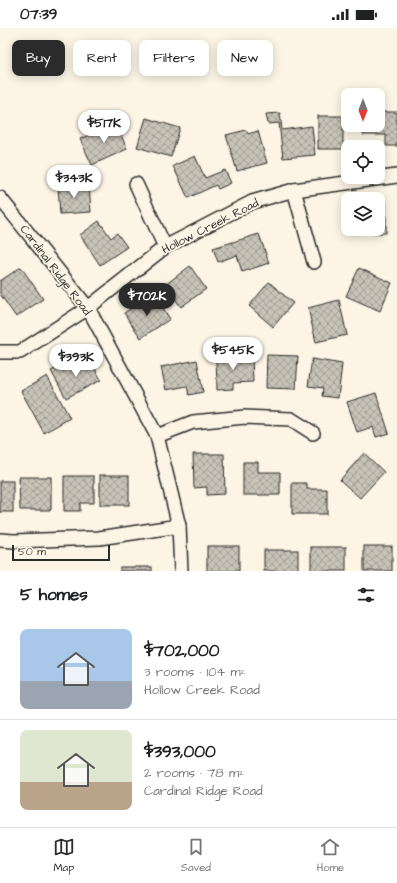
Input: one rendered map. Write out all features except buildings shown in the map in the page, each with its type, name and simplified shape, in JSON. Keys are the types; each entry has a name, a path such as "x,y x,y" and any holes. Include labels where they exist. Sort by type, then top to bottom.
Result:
{"street":[{"name":"Hollow Creek Road","path":"0,352 20,352 88,308 165,247 252,202 294,190 397,176"},
{"path":"136,184 165,247"},
{"path":"294,190 314,262"},
{"name":"Cardinal Ridge Road","path":"0,198 88,308 157,436 179,526 181,571"},
{"path":"157,436 193,422 245,417 291,419 313,434"},
{"path":"0,540 14,541 99,538 179,526"}]}
